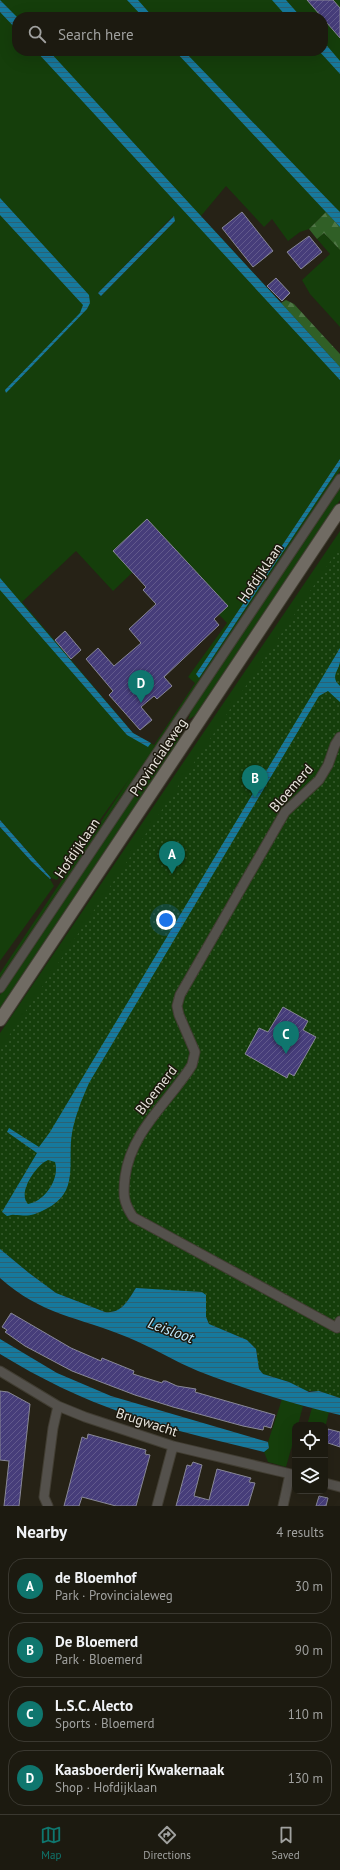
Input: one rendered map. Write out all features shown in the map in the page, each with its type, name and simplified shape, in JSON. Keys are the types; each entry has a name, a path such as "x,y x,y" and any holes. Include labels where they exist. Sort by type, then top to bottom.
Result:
{"main road":[{"name":"Provincialeweg","path":"0,1020 340,510"}],"street":[{"name":"Hofdijklaan","path":"0,988 340,479"},
{"path":"176,724 191,734"},
{"name":"Bloemerd","path":"340,737 335,744 328,765 319,780 285,812 180,995 177,1006 179,1015 195,1052 192,1065 143,1130 130,1151 124,1191 125,1206 133,1217 337,1328 340,1321"},
{"name":"Brugwacht","path":"0,1371 58,1406 173,1446 292,1475"},
{"path":"48,1506 44,1497 53,1428 58,1406"},
{"path":"157,1506 173,1446"},
{"path":"282,1506 292,1475"},
{"path":"328,1484 340,1487"}],"green space":[{"path":"0,0 340,0 340,227 326,212 309,229 300,232 288,241 272,219 264,227 226,186 201,216 340,367 340,471 0,981 0,973 130,778 57,880 51,878 0,820","holes":["173,216 175,221 101,296 98,293","156,550 227,623 188,677 195,683 154,745 133,733 22,602 76,551 113,591"]},
{"path":"326,212 340,227 340,250 324,233 317,239 309,229"},
{"path":"324,233 340,250 340,327 310,294 302,280 330,254 317,239"},
{"path":"286,300 294,304 340,354 340,367 281,303"},
{"path":"340,485 340,500 199,713 188,720 193,705"},
{"path":"340,531 340,556 0,1056 0,1033"},
{"path":"340,547 340,1398 319,1391 306,1391 289,1382 263,1374 259,1369 256,1349 247,1340 209,1324 206,1317 206,1299 168,1291 136,1288 124,1305 116,1311 105,1312 56,1293 0,1249 0,1049"},
{"path":"178,729 181,731 178,743 0,1010 0,995"},
{"path":"0,827 31,861 50,879 54,886 0,961"},
{"path":"282,1399 303,1406 299,1422 292,1422 292,1446 286,1467 268,1462 264,1452 269,1448 268,1442"},
{"path":"312,1408 329,1412 326,1422 308,1422"}],"water":[{"path":"0,0 12,12 12,25 0,12"},
{"path":"127,0 138,0 149,12 138,12"},
{"path":"272,0 286,0 297,12 283,12"},
{"path":"328,47 340,61 340,74 324,56 328,56"},
{"path":"41,56 54,56 340,367 340,380"},
{"path":"180,56 189,56 340,212 340,227"},
{"path":"0,198 89,295 90,303 87,309 6,393 5,390 80,313 83,305 0,215"},
{"path":"174,216 175,221 101,296 98,293"},
{"path":"340,459 340,466 199,678 196,674"},
{"path":"0,578 133,733 151,743 148,747 127,735 0,590"},
{"path":"340,648 340,662 335,677 340,686 340,702 328,691 319,696 89,1083 73,1127 70,1176 64,1194 57,1202 37,1213 31,1215 7,1216 2,1212 37,1153 7,1132 9,1128 39,1147 50,1132","holes":["48,1160 55,1162 55,1175 50,1188 40,1199 28,1204 25,1199 25,1193 26,1187 33,1173 38,1167"]},
{"path":"0,820 51,878 50,879 31,861 0,827"},
{"name":"Leisloot","path":"0,1249 56,1293 105,1312 116,1311 124,1305 136,1288 202,1292 206,1295 206,1317 209,1324 247,1340 256,1349 259,1369 263,1374 289,1382 309,1392 319,1391 340,1398 340,1415 286,1401 215,1378 127,1337 46,1308 30,1300 0,1278"},
{"path":"0,1339 57,1373 111,1396 268,1442 269,1448 264,1452 177,1430 143,1420 93,1402 45,1380 0,1354"}],"building":[{"path":"307,0 333,0 340,8 340,38 328,24 328,12 317,12"},
{"path":"242,212 273,251 253,267 222,228"},
{"path":"309,236 322,252 301,269 287,252"},
{"path":"276,278 290,293 282,301 267,286"},
{"path":"147,519 228,606 214,619 219,625 164,677 172,686 157,699 154,696 141,707 152,720 140,730 109,695 113,691 86,659 98,648 114,666 141,643 129,629 156,604 143,590 146,587 113,551"},
{"path":"65,631 81,650 71,659 55,640"},
{"path":"283,1007 308,1021 303,1030 316,1037 294,1076 289,1073 287,1078 245,1054 259,1028 268,1032"},
{"path":"11,1313 71,1348 101,1361 102,1358 134,1371 133,1374 162,1383 163,1381 166,1381 177,1386 196,1389 195,1392 275,1415 271,1428 264,1426 263,1430 243,1426 173,1407 135,1395 72,1371 25,1346 5,1332 7,1330 2,1327"},
{"path":"0,1391 8,1392 30,1404 19,1506 4,1506 9,1461 0,1460"},
{"path":"328,1429 340,1432 340,1447 328,1443"},
{"path":"88,1434 146,1450 145,1454 150,1455 136,1506 116,1506 82,1497 79,1506 64,1506 82,1437 87,1439"},
{"path":"193,1462 202,1465 194,1496 209,1500 217,1469 251,1478 249,1482 255,1483 248,1506 176,1506 187,1465 191,1466"},
{"path":"319,1496 328,1498 326,1506 316,1506"}],"place":[{"name":"Kaasboerderij Kwakernaak","path":"141,703"},
{"name":"De Bloemerd","path":"255,798"},
{"name":"de Bloemhof","path":"172,874"},
{"name":"L.S.C. Alecto","path":"286,1054"}]}
